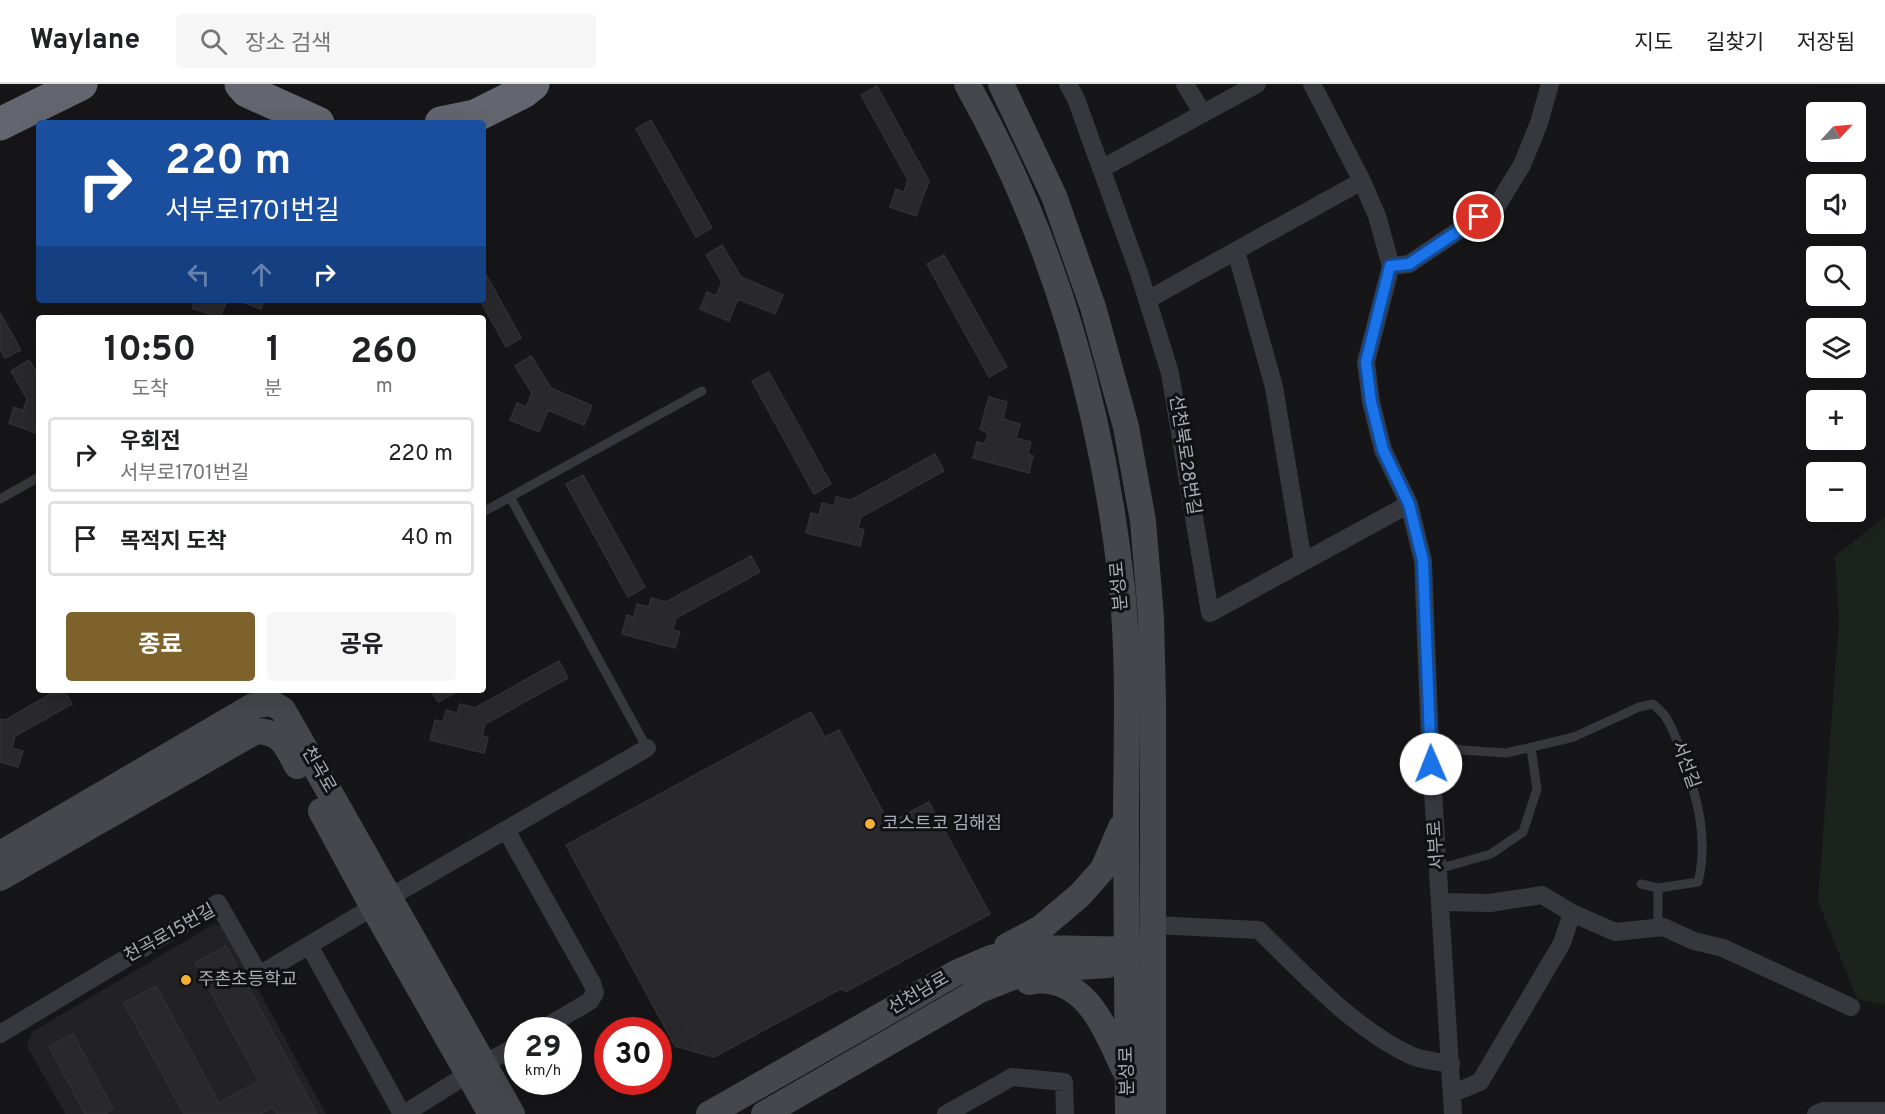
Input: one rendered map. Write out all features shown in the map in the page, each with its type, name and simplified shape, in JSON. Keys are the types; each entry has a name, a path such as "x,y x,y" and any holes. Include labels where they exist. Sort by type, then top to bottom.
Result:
{"highway":[{"path":"0,124 81,84"},
{"path":"456,120 475,116 523,92 533,84"},
{"path":"248,88 312,120"}],"main road":[{"name":"분성로","path":"967,84 992,129 1042,245 1069,321 1088,393 1111,512 1122,591 1126,667 1128,1114"},
{"name":"분성로","path":"1001,84 1054,196 1093,307 1126,427 1143,521 1151,617 1153,699 1153,1114"},
{"name":"천곡로","path":"263,713 283,710 381,902 476,1069 512,1114"},
{"path":"0,854 263,713"},
{"path":"0,878 263,713"},
{"path":"956,973 1041,928 1080,895 1103,869 1126,815"},
{"name":"선천남로","path":"764,1114 980,990 1031,970 1127,957 1152,947"},
{"name":"선천남로","path":"709,1114 956,973 991,958 1037,948 1127,957"},
{"path":"996,984 1048,981 1070,989 1091,1006 1106,1030 1128,1078"},
{"name":"천곡로","path":"476,1069 491,1114"}],"street":[{"name":"선천북로28번길","path":"1068,84 1076,99 1101,169 1170,373 1210,613 1303,562"},
{"path":"1185,84 1203,114"},
{"path":"1101,169 1257,84"},
{"path":"1312,84 1377,216 1390,266 1409,264 1498,204 1522,165 1539,123 1550,84"},
{"path":"1147,300 1362,182"},
{"path":"1236,251 1274,387 1303,562 1409,504"},
{"name":"서부로","path":"1390,266 1366,362 1371,402 1383,450 1409,504 1423,561 1430,743 1453,1114"},
{"name":"천곡로15번길","path":"0,1034 218,903 260,975 647,748"},
{"path":"506,830 592,983 595,993 590,1001 563,1017"},
{"path":"1440,902 1490,903 1542,895 1572,913 1615,932 1663,927 1694,941 1723,948 1851,1007"},
{"path":"1453,1093 1480,1082 1562,943 1572,913"},
{"path":"1152,947 1259,930 1310,980 1369,1031 1412,1056 1451,1064"},
{"path":"309,945 403,1114 504,1053"},
{"path":"946,1114 1012,1077 1064,1082 1065,1114"},
{"path":"1821,1113 1885,1111"}],"lane":[{"path":"486,510 702,392"},
{"path":"0,499 36,479"},
{"path":"510,497 647,748"},
{"name":"서선길","path":"1430,743 1462,750 1506,753 1574,737 1639,707 1653,704 1668,720 1695,790 1702,828 1701,872 1698,882 1658,888"},
{"path":"1438,869 1491,854 1523,832 1537,789 1531,748"},
{"path":"1641,884 1658,888 1658,927"}],"shaded area":[{"path":"1885,517 1885,1005 1857,999 1818,901 1839,620 1835,556"},
{"name":"주촌초등학교","path":"214,924 225,928 326,1114 65,1114 27,1046 32,1032"}],"building":[{"path":"877,86 929,181 916,216 890,207 896,189 904,192 908,180 861,95"},
{"path":"651,120 712,228 696,237 636,129"},
{"path":"722,245 741,277 783,295 775,314 738,299 729,321 700,309 707,292 716,296 722,282 706,255"},
{"path":"944,255 1007,367 989,377 927,264"},
{"path":"486,274 521,338 506,347 482,303 486,303"},
{"path":"194,303 226,303 221,315 212,315 192,308"},
{"path":"245,303 263,303 261,309"},
{"path":"0,313 21,350 5,358 0,349"},
{"path":"531,356 551,388 592,406 584,425 548,410 539,432 510,420 517,403 526,407 532,393 515,366"},
{"path":"29,360 36,372 35,433 9,423 14,407 23,411 27,399 11,371"},
{"path":"769,372 831,484 814,494 752,381"},
{"path":"989,397 1007,402 1003,419 1020,424 1016,438 1031,442 1028,454 1033,456 1029,473 973,458 977,442 985,444 988,433 980,429"},
{"path":"935,454 944,471 861,517 858,528 864,530 860,546 806,533 811,513 819,515 822,503 834,506 836,497 851,500"},
{"path":"583,475 645,587 628,597 566,484"},
{"path":"751,556 760,572 676,618 673,630 680,632 675,648 622,634 627,615 634,617 637,604 649,607 651,598 666,602"},
{"path":"559,661 568,678 485,724 482,736 488,737 484,753 430,740 435,720 443,722 446,710 457,713 460,704 475,708"},
{"path":"52,693 66,693 72,704 15,736 12,748 23,751 18,767 0,762 0,719 6,720"},
{"path":"433,693 455,693 438,702"},
{"path":"811,712 825,737 839,730 889,823 929,802 990,914 845,992 842,988 714,1057 675,1046 672,1040 672,1017 659,1017 566,845"},
{"path":"226,946 317,1114 277,1114 273,1107 260,1114 184,1114 124,1003 156,986 219,1103 259,1081 195,963"},
{"path":"73,1034 113,1109 104,1114 85,1114 49,1046"}],"place":[{"name":"코스트코 김해점","path":"870,824"},
{"name":"주촌초등학교","path":"186,980"}],"route":[{"path":"1431,764 1423,561 1409,504 1383,450 1371,402 1366,362 1390,266 1409,264 1479,217"}]}
